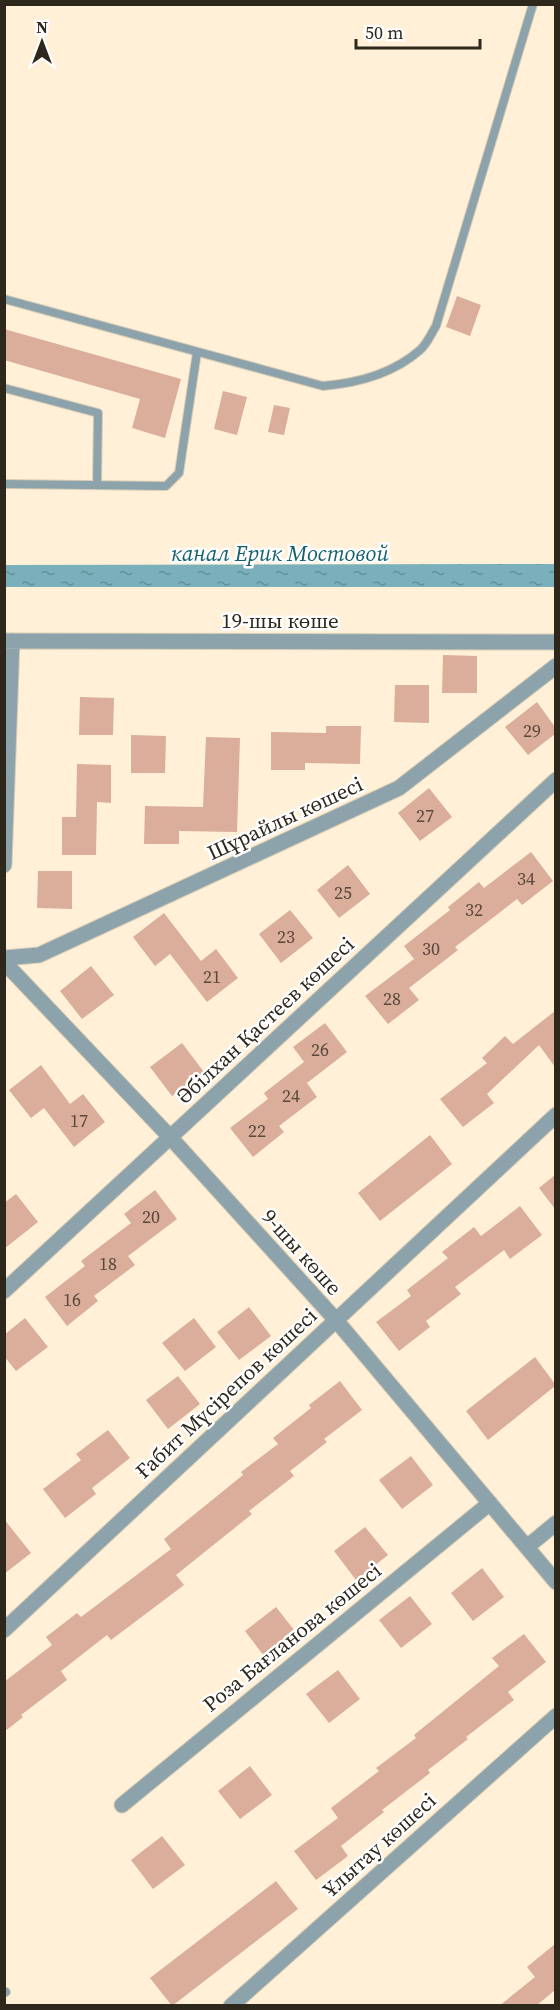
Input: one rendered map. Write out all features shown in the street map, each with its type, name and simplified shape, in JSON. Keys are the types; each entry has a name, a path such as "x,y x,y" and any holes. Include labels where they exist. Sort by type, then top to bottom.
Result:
{"street":[{"name":"19-шы көше","path":"8,641 555,642"},
{"path":"4,865 8,641"},
{"name":"Шұрайлы көшесі","path":"4,960 39,956 399,788 555,666"},
{"name":"Әбілхан Қастеев көшесi","path":"4,1291 555,780"},
{"name":"9-шы көше","path":"4,960 170,1137 335,1319 555,1582"},
{"name":"Ғабит Мүсірепов көшесi","path":"4,1630 555,1115"},
{"name":"Роза Бағланова көшесi","path":"122,1805 490,1503"},
{"path":"527,1547 555,1523"},
{"name":"Ұлытау көшесi","path":"231,2006 555,1716"}],"lane":[{"path":"4,299 323,386 373,378 421,349 436,326 533,4"},
{"path":"4,484 166,486 179,474 197,352"},
{"path":"4,388 98,412 97,485"}],"water":[{"name":"канал Ерик Мостовой","path":"555,564 555,587 4,587 5,565"}],"building":[{"path":"457,296 481,305 470,336 446,327"},
{"path":"4,329 181,379 165,438 132,428 140,399 4,360"},
{"path":"223,391 247,397 237,435 214,429"},
{"path":"274,405 290,408 284,435 268,432"},
{"path":"443,655 477,656 477,693 442,693"},
{"path":"395,685 429,685 429,723 394,722"},
{"path":"80,697 114,698 113,735 79,735"},
{"path":"537,702 555,727 555,734 528,755 505,727"},
{"path":"326,726 361,726 360,764 305,763 305,770 271,770 271,732 326,733"},
{"path":"131,735 166,736 165,773 131,773"},
{"path":"206,737 240,738 237,832 179,831 179,844 144,844 145,806 203,807"},
{"path":"77,764 111,765 111,803 97,802 96,855 62,855 62,817 76,817"},
{"path":"429,788 452,817 420,841 398,813"},
{"path":"531,852 553,881 522,905 517,899 455,947 458,950 409,988 419,1000 388,1024 365,996 414,959 404,946 450,910 448,907 479,882 484,888"},
{"path":"348,865 370,894 339,918 317,890"},
{"path":"38,871 72,871 72,909 37,908"},
{"path":"290,910 313,938 281,963 259,934"},
{"path":"164,913 201,961 216,949 238,978 207,1002 170,954 155,966 133,937"},
{"path":"91,966 114,995 82,1019 60,991"},
{"path":"555,1011 555,1067 539,1045 487,1094 494,1103 463,1127 440,1099 487,1063 482,1058 505,1036 513,1044"},
{"path":"325,1023 347,1052 307,1083 317,1097 279,1126 284,1132 253,1157 230,1128 268,1099 264,1093 304,1062 293,1047"},
{"path":"182,1043 204,1072 172,1096 150,1067"},
{"path":"41,1065 70,1104 83,1094 105,1122 74,1147 44,1108 31,1118 9,1090"},
{"path":"430,1135 452,1164 380,1221 358,1193"},
{"path":"555,1175 555,1209 539,1188"},
{"path":"155,1190 177,1219 128,1256 135,1265 94,1296 98,1301 67,1326 45,1297 85,1266 81,1261 131,1223 124,1214"},
{"path":"16,1194 38,1222 4,1249 4,1203"},
{"path":"520,1206 542,1235 510,1259 504,1250 455,1287 461,1294 426,1321 430,1327 399,1351 376,1322 411,1296 407,1290 448,1258 442,1252 474,1227 481,1236"},
{"path":"249,1307 271,1336 239,1360 217,1332"},
{"path":"25,1318 48,1347 16,1371 4,1356 4,1335"},
{"path":"194,1318 216,1347 185,1371 162,1343"},
{"path":"535,1357 555,1386 488,1440 466,1411"},
{"path":"178,1376 200,1404 168,1429 146,1400"},
{"path":"340,1381 362,1410 324,1439 327,1442 290,1471 294,1476 249,1511 252,1514 176,1575 184,1585 111,1640 107,1635 61,1671 67,1680 21,1715 23,1717 4,1732 4,1682 52,1645 46,1637 77,1613 81,1617 171,1549 164,1539 243,1475 241,1472 278,1444 273,1438 311,1408 309,1405"},
{"path":"108,1430 130,1458 92,1488 96,1494 65,1518 43,1489 81,1460 76,1454"},
{"path":"411,1456 433,1485 402,1509 379,1480"},
{"path":"4,1519 31,1553 4,1574"},
{"path":"365,1527 388,1555 356,1580 334,1551"},
{"path":"482,1568 504,1597 473,1621 451,1593"},
{"path":"410,1596 432,1624 401,1648 379,1620"},
{"path":"276,1607 298,1635 267,1660 245,1631"},
{"path":"524,1634 546,1662 508,1692 514,1700 466,1737 468,1739 428,1770 430,1773 382,1810 384,1812 341,1846 348,1856 316,1880 294,1851 338,1818 331,1808 379,1771 376,1768 416,1738 414,1735 499,1666 492,1658"},
{"path":"338,1670 360,1699 329,1723 306,1694"},
{"path":"250,1766 272,1795 240,1819 218,1791"},
{"path":"162,1836 185,1865 153,1889 131,1860"},
{"path":"276,1881 298,1909 172,2006 150,1978"},
{"path":"555,1944 555,1990 536,2006 499,2006 535,1977 527,1967"}]}
